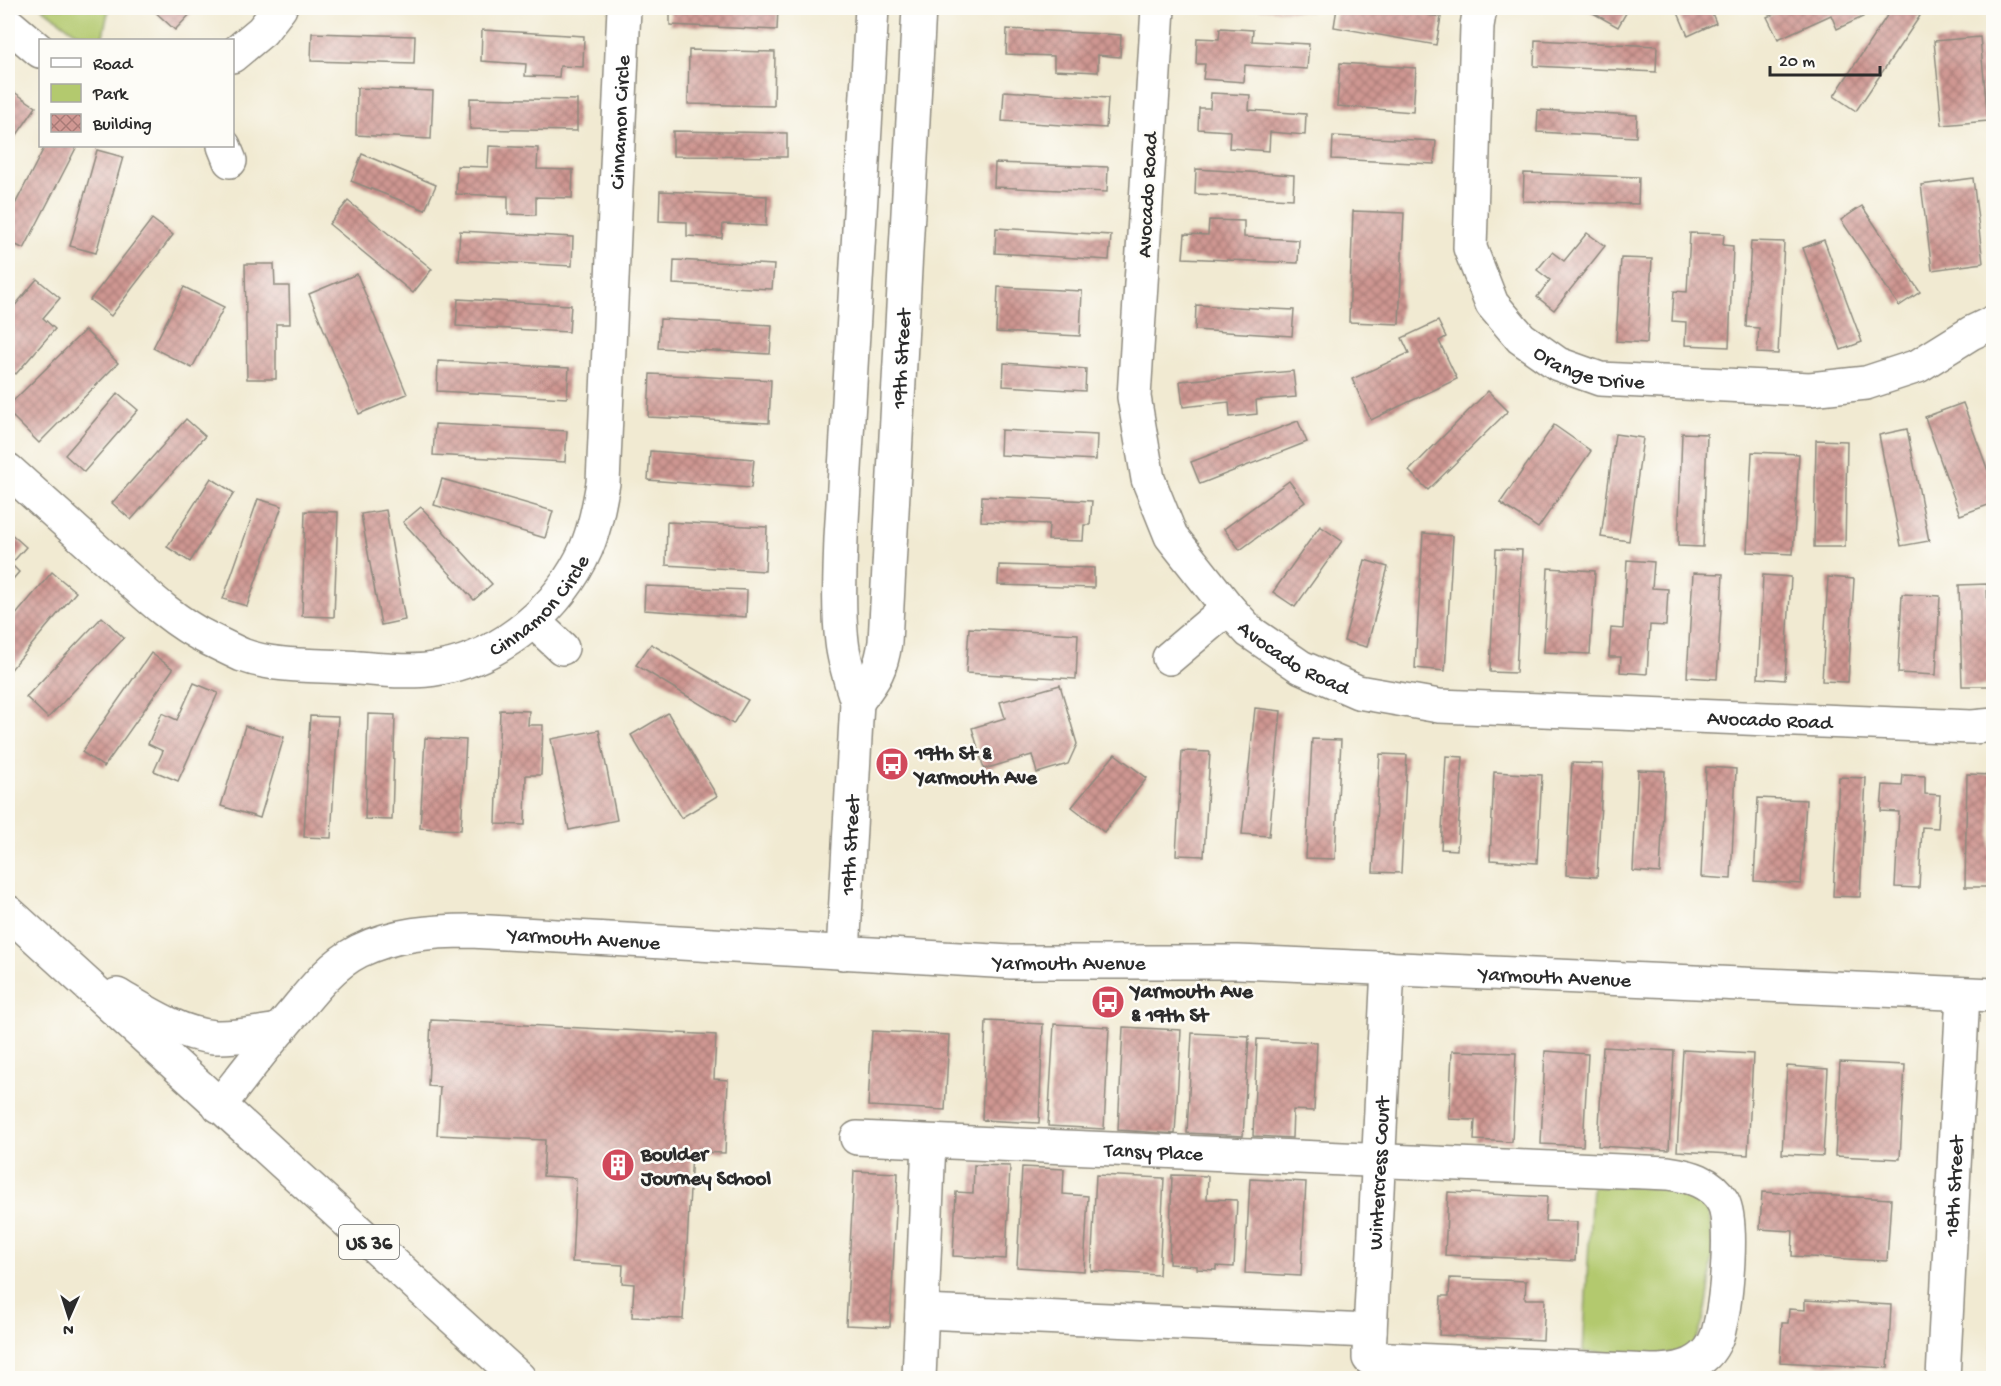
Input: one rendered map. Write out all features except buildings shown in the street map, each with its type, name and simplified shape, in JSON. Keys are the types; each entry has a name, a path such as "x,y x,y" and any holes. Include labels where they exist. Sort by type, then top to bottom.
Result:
{"main road":[{"path":"234,54 262,31 280,8"},
{"name":"Cinnamon Circle","path":"8,470 152,600 206,638 243,655 285,664 399,670 440,668 476,658 508,640 534,621 561,591 586,548 597,516 603,483 624,8"},
{"name":"19th Street","path":"843,953 857,702 842,643 840,586 872,8"},
{"name":"19th Street","path":"857,702 876,676 882,661 885,642 919,8"},
{"name":"Avocado Road","path":"1158,8 1134,397 1148,479 1172,536 1228,608 1250,632 1301,667 1358,692 1439,706 1972,727 1994,725"},
{"name":"Orange Drive","path":"1480,8 1477,26 1470,248 1492,304 1521,338 1558,364 1600,379 1810,389 1866,383 1918,366 1971,333 1994,322"},
{"path":"8,24 39,50"},
{"path":"1169,658 1228,608"},
{"path":"534,621 562,648"},
{"name":"US 36","path":"8,912 519,1378"},
{"name":"Yarmouth Avenue","path":"219,1106 279,1030 338,965 351,956 382,942 423,933 471,931 1048,963 1204,961 1978,994"},
{"path":"68,968 157,1018 198,1034 229,1037 279,1030"},
{"name":"Wintercress Court","path":"1369,1356 1388,969"},
{"name":"18th Street","path":"1943,1378 1978,994"},
{"name":"Tansy Place","path":"857,1138 1668,1173 1692,1177 1706,1184 1723,1203 1728,1223 1729,1243 1720,1328 1710,1350 1689,1366 1675,1370 1651,1371 1369,1356"},
{"path":"919,1378 929,1142"},
{"path":"922,1312 1369,1356"}],"green space":[{"path":"42,8 109,8 102,39 75,32"},
{"path":"1592,1186 1666,1188 1681,1191 1703,1202 1711,1230 1711,1276 1703,1320 1697,1337 1690,1346 1680,1351 1654,1355 1583,1352"}],"place":[{"name":"19th St & Yarmouth Ave","path":"892,764"},
{"name":"Yarmouth Ave & 19th St","path":"1108,1002"},
{"name":"Boulder Journey School","path":"618,1165"}]}
